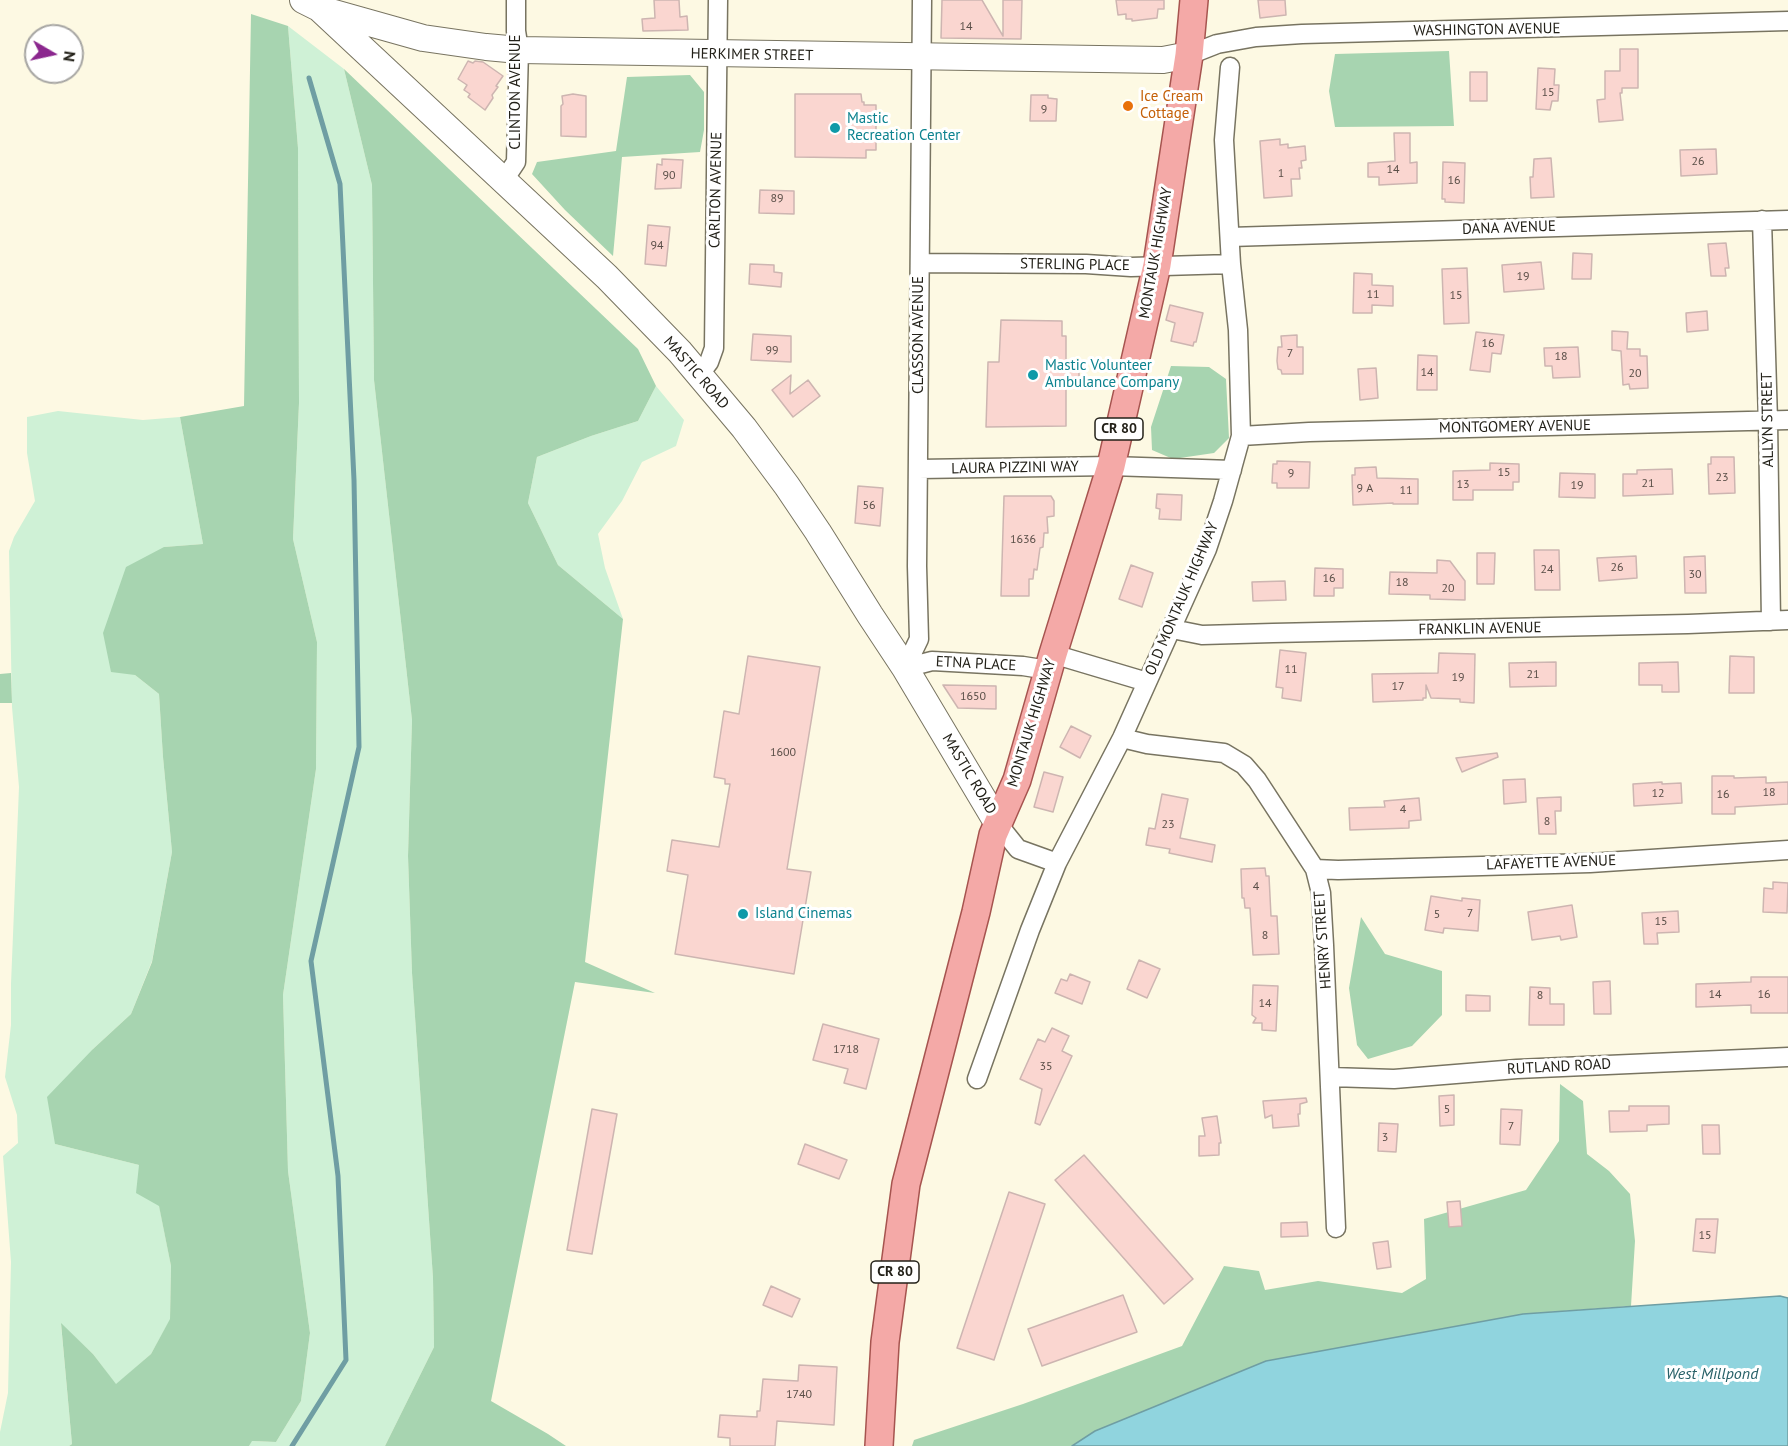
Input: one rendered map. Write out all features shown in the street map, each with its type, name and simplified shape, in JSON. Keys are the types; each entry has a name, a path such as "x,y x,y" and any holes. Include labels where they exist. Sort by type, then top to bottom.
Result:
{"main road":[{"name":"MONTAUK HIGHWAY","path":"879,1446 885,1342 906,1184 976,912 993,835 1017,780 1050,662 1111,466 1157,265 1189,55 1194,0"},
{"name":"HERKIMER STREET","path":"311,4 423,38 519,50 1163,60 1189,55"},
{"name":"MASTIC ROAD","path":"311,4 607,277 680,352 744,428 787,486 905,668 998,824"}],"street":[{"name":"CLINTON AVENUE","path":"504,180 516,162 519,50 516,31 516,0"},
{"name":"CARLTON AVENUE","path":"699,375 709,362 714,348 718,0"},
{"name":"CLASSON AVENUE","path":"905,668 919,639 917,566 922,0"},
{"name":"WASHINGTON AVENUE","path":"1189,55 1226,42 1302,34 1788,21"},
{"name":"OLD MONTAUK HIGHWAY","path":"977,1079 1030,930 1058,862 1122,738 1207,549 1241,436 1238,330 1231,264 1224,140 1230,67"},
{"name":"ALLYN STREET","path":"1762,220 1768,421 1780,620"},
{"name":"DANA AVENUE","path":"1230,237 1788,220"},
{"name":"STERLING PLACE","path":"920,263 1086,264 1131,267 1231,264"},
{"name":"MONTGOMERY AVENUE","path":"1241,436 1309,432 1788,420"},
{"name":"LAURA PIZZINI WAY","path":"919,470 1111,466"},
{"path":"1111,466 1232,470"},
{"name":"FRANKLIN AVENUE","path":"1172,629 1202,635 1230,635 1780,620"},
{"name":"ETNA PLACE","path":"905,668 932,661 1023,666 1050,662 1147,682"},
{"name":"HENRY STREET","path":"1122,738 1147,744 1224,753 1244,765 1257,780 1314,868 1321,893 1336,1228"},
{"path":"998,824 1018,849 1058,862"},
{"name":"LAFAYETTE AVENUE","path":"1314,868 1338,870 1590,863 1788,850"},
{"name":"RUTLAND ROAD","path":"1331,1077 1394,1079 1517,1069 1788,1057"}],"green space":[{"path":"251,14 288,26 298,148 299,403 293,539 317,642 316,769 283,995 288,1171 310,1333 301,1401 276,1442 252,1441 249,1446 69,1446 72,1444 61,1323 93,1354 116,1384 151,1354 170,1319 171,1266 159,1206 136,1193 139,1165 55,1144 47,1097 93,1049 131,1014 152,962 172,852 159,694 135,675 111,672 103,633 126,567 164,547 203,544 180,417 244,406"},
{"path":"288,26 344,69 372,185 374,380 412,720 408,856 412,973 433,1278 434,1347 385,1446 249,1446 251,1441 276,1442 301,1401 310,1333 288,1171 283,995 316,769 317,642 293,539 299,403 298,148"},
{"path":"1449,51 1454,126 1335,127 1329,91 1335,54"},
{"path":"344,69 638,349 656,386 638,421 537,457 528,503 558,565 623,619 585,962 655,993 575,982 491,1401 566,1446 385,1446 434,1347 433,1278 412,973 408,856 412,720 374,380 372,185"},
{"path":"690,75 704,92 704,130 700,152 622,157 613,256 565,210 532,174 537,162 616,151 627,77"},
{"path":"1171,366 1209,367 1226,379 1229,438 1214,453 1173,459 1152,450 1151,427"},
{"path":"656,386 684,420 676,446 642,462 622,501 598,534 605,568 623,619 558,565 528,503 537,457 638,421"},
{"path":"58,411 143,420 180,417 203,544 164,547 135,675 159,694 172,852 152,961 131,1014 93,1049 55,1144 139,1165 159,1205 171,1266 170,1320 151,1354 116,1385 93,1354 61,1324 72,1444 69,1446 0,1446 0,1432 8,1393 11,1262 3,1156 18,1143 17,1115 5,1077 11,1025 19,787 12,707 9,551 14,537 35,501 27,453 27,417"},
{"path":"11,673 12,703 0,703 0,674"},
{"path":"1361,917 1385,954 1442,971 1442,1015 1412,1046 1368,1059 1357,1045 1349,988"},
{"path":"1560,1084 1583,1101 1587,1154 1609,1171 1630,1194 1635,1241 1631,1306 1523,1314 1266,1361 1095,1431 1072,1446 912,1446 914,1440 1023,1404 1182,1346 1224,1266 1259,1271 1265,1290 1318,1281 1402,1293 1426,1279 1424,1219 1526,1190 1559,1141"}],"water":[{"name":"West Millpond","path":"1780,1296 1788,1298 1788,1446 1072,1446 1095,1431 1266,1361 1523,1314"}],"building":[{"path":"654,0 679,0 680,17 687,16 688,30 643,31 642,19 655,18"},
{"path":"942,0 982,0 1003,36 1003,0 1022,0 1021,39 941,38"},
{"path":"1116,0 1164,0 1164,9 1158,9 1157,18 1132,21 1132,19 1126,19 1126,14 1118,15"},
{"path":"1258,0 1285,0 1286,15 1260,18"},
{"path":"1620,49 1638,49 1638,88 1622,88 1622,93 1620,93 1623,120 1599,122 1597,100 1605,99 1605,71 1620,71"},
{"path":"468,61 483,62 503,76 485,110 468,97 470,94 464,90 467,85 458,79"},
{"path":"1538,68 1555,69 1554,85 1559,85 1558,101 1552,101 1550,110 1536,109"},
{"path":"1470,72 1487,72 1487,101 1470,101"},
{"path":"573,94 586,96 586,137 561,136 562,96"},
{"name":"Mastic Recreation Center","path":"795,94 861,94 864,105 876,105 876,150 866,150 866,158 795,157"},
{"path":"1031,95 1048,95 1048,98 1057,99 1056,121 1030,121"},
{"path":"1394,133 1410,133 1410,163 1417,162 1417,183 1379,185 1379,177 1368,177 1368,163 1395,161"},
{"path":"1280,139 1280,145 1288,144 1288,148 1305,146 1306,160 1301,161 1300,179 1291,179 1292,196 1264,198 1260,141"},
{"path":"1716,149 1717,174 1681,176 1680,150"},
{"path":"1551,158 1554,197 1531,198 1530,177 1533,177 1534,159"},
{"path":"662,159 683,160 681,188 655,189 657,164 662,165"},
{"path":"1443,162 1465,163 1464,203 1445,202 1445,199 1442,199"},
{"path":"760,190 794,191 794,214 759,213"},
{"path":"648,225 670,227 666,266 645,264"},
{"path":"1726,243 1729,268 1725,268 1726,276 1711,276 1708,244"},
{"path":"1573,253 1592,254 1591,279 1572,279"},
{"path":"1541,262 1544,289 1504,292 1502,265"},
{"path":"750,264 774,265 774,272 782,273 781,287 749,284"},
{"path":"1467,268 1469,323 1444,324 1442,269"},
{"path":"1354,273 1372,274 1372,285 1393,286 1393,306 1372,305 1372,313 1353,313"},
{"path":"1170,305 1203,313 1193,346 1171,341 1175,323 1166,320"},
{"path":"1707,311 1708,330 1687,332 1686,313"},
{"name":"Mastic Volunteer Ambulance Company","path":"1001,320 1062,321 1062,336 1066,336 1066,364 1079,364 1079,385 1066,385 1066,426 986,427 988,362 999,362"},
{"path":"1612,331 1628,332 1627,349 1640,349 1640,356 1647,356 1648,388 1630,389 1629,384 1623,385 1621,351 1612,350"},
{"path":"1476,332 1504,335 1501,354 1492,353 1490,372 1470,370"},
{"path":"753,334 791,336 791,362 751,360"},
{"path":"1297,335 1297,347 1303,347 1303,374 1282,374 1278,369 1277,361 1278,347 1282,347 1281,336"},
{"path":"1578,347 1580,377 1553,378 1552,366 1545,366 1544,348"},
{"path":"1418,355 1437,356 1437,390 1417,390"},
{"path":"1376,368 1378,398 1360,400 1358,369"},
{"path":"791,375 790,394 808,380 820,396 793,417 772,390"},
{"path":"1711,457 1734,457 1735,493 1709,494 1708,464 1711,464"},
{"path":"1277,461 1310,462 1309,488 1277,488 1277,483 1272,483 1273,464 1277,464"},
{"path":"1490,463 1519,464 1519,482 1513,482 1513,490 1473,490 1473,500 1453,500 1453,471 1490,470"},
{"path":"1376,467 1377,478 1418,479 1418,504 1353,505 1352,475 1355,475 1355,468"},
{"path":"1672,469 1673,494 1623,496 1623,474 1637,474 1637,470"},
{"path":"1560,473 1595,474 1595,498 1559,497"},
{"path":"858,486 883,488 880,526 855,523"},
{"path":"1157,494 1182,495 1181,520 1159,519 1160,509 1156,508"},
{"path":"1004,496 1051,496 1054,501 1054,516 1047,517 1048,533 1044,533 1037,570 1034,569 1033,579 1029,579 1029,596 1001,596"},
{"path":"1534,550 1559,550 1560,590 1535,590"},
{"path":"1477,553 1495,553 1494,584 1477,584"},
{"path":"1636,556 1637,578 1599,581 1597,558"},
{"path":"1705,556 1706,593 1685,593 1684,557"},
{"path":"1437,560 1450,561 1465,581 1465,600 1430,599 1430,595 1389,594 1390,572 1437,573"},
{"path":"1131,565 1153,573 1142,607 1119,599"},
{"path":"1315,568 1343,569 1343,588 1334,588 1334,596 1314,596"},
{"path":"1285,581 1286,600 1253,601 1252,582"},
{"path":"1280,650 1306,653 1301,701 1282,698 1283,688 1276,687"},
{"path":"1439,653 1475,654 1474,703 1460,702 1460,699 1431,698 1426,685 1426,698 1423,700 1373,702 1372,674 1438,673"},
{"path":"748,656 820,667 787,869 811,872 794,974 675,954 688,875 667,871 672,840 719,847 730,784 725,784 725,779 714,777 724,711 739,714"},
{"path":"1730,656 1754,657 1754,693 1729,693"},
{"path":"1556,662 1556,686 1510,687 1509,663"},
{"path":"1678,662 1679,692 1662,692 1662,685 1639,685 1639,663"},
{"path":"943,685 996,686 996,709 958,708"},
{"path":"1071,726 1091,736 1080,758 1060,747"},
{"path":"1497,753 1498,757 1462,772 1456,758"},
{"path":"1044,772 1063,777 1053,812 1034,807"},
{"path":"1712,776 1766,777 1766,783 1788,782 1788,804 1735,807 1735,814 1712,814"},
{"path":"1525,779 1526,802 1504,804 1503,780"},
{"path":"1662,782 1662,784 1681,783 1682,803 1634,806 1633,784"},
{"path":"1162,794 1188,799 1180,838 1215,845 1212,862 1169,853 1170,849 1146,845 1149,828 1155,829"},
{"path":"1561,797 1561,811 1555,811 1556,834 1539,834 1537,798"},
{"path":"1419,798 1421,820 1409,821 1409,828 1350,830 1349,808 1385,807 1384,801"},
{"path":"1265,868 1266,876 1269,876 1271,916 1277,916 1279,954 1253,955 1250,908 1245,908 1244,898 1242,898 1241,869"},
{"path":"1773,882 1788,883 1787,913 1763,912 1764,888 1773,889"},
{"path":"1431,896 1462,901 1462,898 1480,900 1478,931 1444,928 1443,933 1425,930"},
{"path":"1572,905 1577,937 1561,940 1560,936 1532,940 1528,912"},
{"path":"1678,911 1679,932 1657,933 1658,944 1644,944 1642,913"},
{"path":"1139,960 1160,969 1147,998 1127,989"},
{"path":"1070,974 1090,982 1082,1004 1055,993 1061,979 1067,981"},
{"path":"1751,977 1788,977 1788,1013 1751,1013 1751,1005 1696,1007 1696,984 1751,982"},
{"path":"1610,981 1611,1014 1594,1014 1593,982"},
{"path":"1253,985 1278,986 1276,1031 1262,1030 1262,1023 1253,1023 1256,1018 1252,1015"},
{"path":"1530,987 1550,988 1550,1004 1564,1004 1564,1025 1529,1025"},
{"path":"1466,995 1490,996 1490,1011 1466,1011"},
{"path":"823,1024 879,1039 866,1089 844,1083 848,1069 813,1060"},
{"path":"1052,1028 1069,1036 1062,1051 1072,1056 1040,1125 1035,1123 1042,1089 1020,1079 1038,1039 1045,1042"},
{"path":"1454,1095 1454,1125 1440,1126 1439,1096"},
{"path":"1306,1098 1307,1102 1300,1104 1299,1126 1273,1128 1272,1115 1265,1118 1263,1101"},
{"path":"1629,1106 1669,1106 1669,1124 1647,1125 1647,1131 1610,1132 1609,1111 1629,1111"},
{"path":"592,1109 617,1114 592,1254 567,1250"},
{"path":"1501,1109 1522,1110 1520,1145 1500,1144"},
{"path":"1217,1116 1221,1143 1219,1143 1219,1155 1199,1156 1199,1136 1205,1136 1202,1118"},
{"path":"1379,1123 1398,1124 1396,1152 1378,1151"},
{"path":"1702,1125 1719,1125 1720,1154 1703,1154"},
{"path":"805,1144 847,1160 839,1179 798,1164"},
{"path":"1084,1155 1193,1279 1164,1304 1055,1180"},
{"path":"1009,1192 1045,1204 994,1360 957,1348"},
{"path":"1460,1201 1462,1226 1449,1227 1447,1202"},
{"path":"1696,1219 1718,1219 1715,1253 1693,1251"},
{"path":"1307,1222 1308,1236 1281,1237 1281,1223"},
{"path":"1388,1241 1391,1267 1377,1269 1373,1243"},
{"path":"771,1286 800,1299 792,1317 763,1305"},
{"path":"1123,1295 1137,1332 1042,1366 1028,1329"},
{"path":"799,1365 837,1367 834,1425 777,1421 775,1446 730,1446 730,1438 718,1437 720,1415 757,1417 757,1411 760,1411 763,1379 798,1381"}],"waterway":[{"path":"292,1446 346,1360 338,1176 311,961 359,747 354,480 340,184 309,78"}],"place":[{"name":"Ice Cream Cottage","path":"1128,106"},
{"name":"Mastic Recreation Center","path":"835,128"},
{"name":"Mastic Volunteer Ambulance Company","path":"1033,375"},
{"name":"Island Cinemas","path":"743,914"}]}
